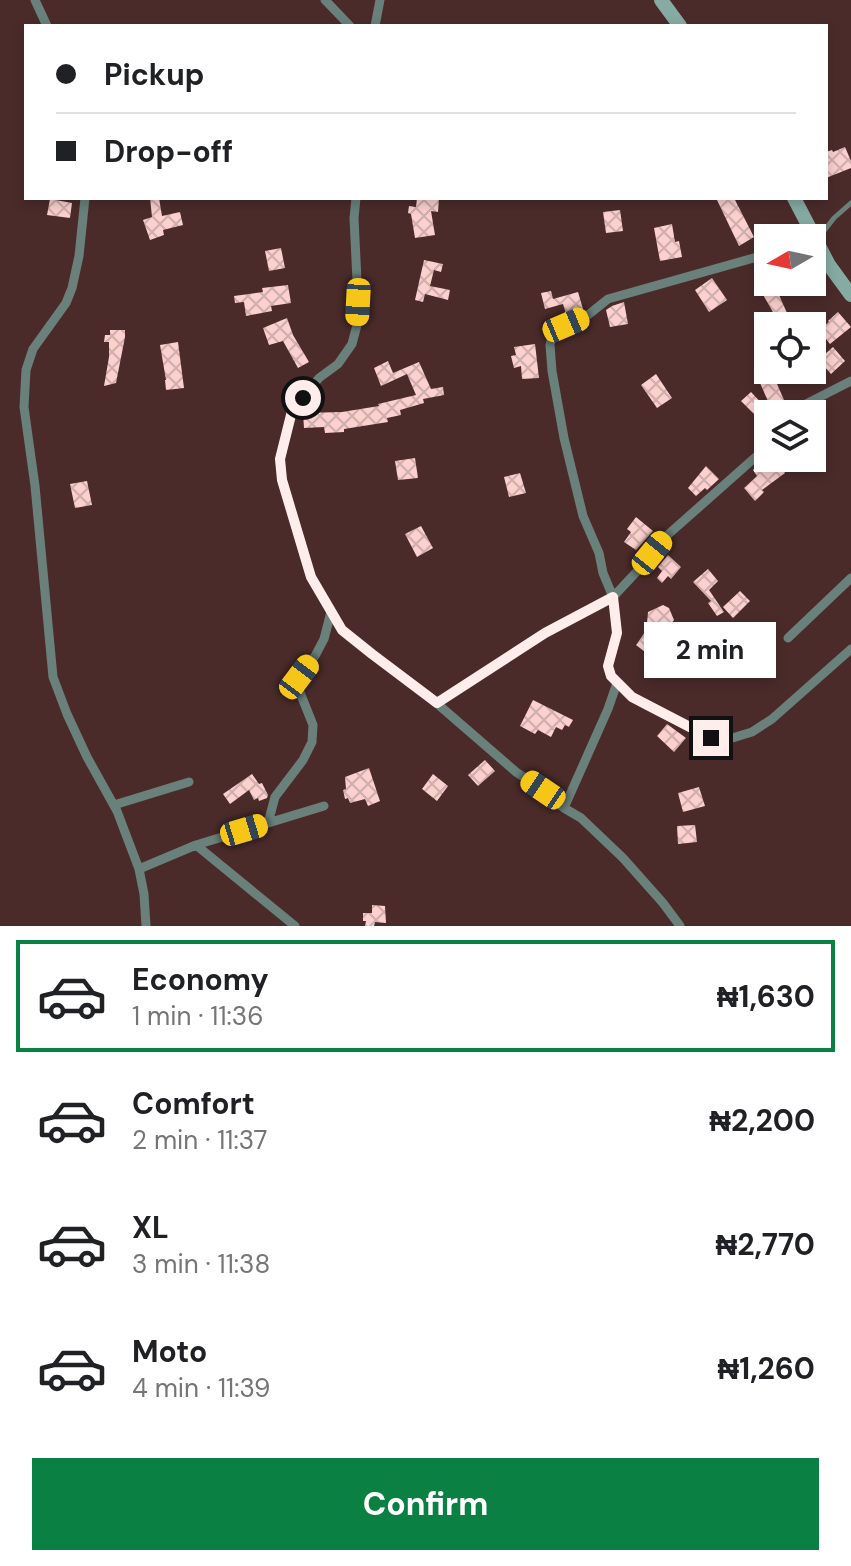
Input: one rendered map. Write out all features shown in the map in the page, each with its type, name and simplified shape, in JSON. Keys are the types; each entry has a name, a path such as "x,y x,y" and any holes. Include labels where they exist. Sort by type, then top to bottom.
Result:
{"main road":[{"path":"661,0 679,24"},
{"path":"795,200 806,224"},
{"path":"826,260 850,291"}],"street":[{"path":"35,0 46,24"},
{"path":"325,0 348,24"},
{"path":"375,24 380,0"},
{"path":"85,200 72,288 66,303 33,349 26,370 24,407 35,486 53,677 87,757 114,805 139,869 146,926"},
{"path":"356,200 358,302 352,344 338,364 319,378 291,415 280,459 282,480 311,577 342,630 437,703 516,772 581,818 623,858 680,926"},
{"path":"754,258 608,299 588,315 556,331 552,337 552,371 564,438 583,516 613,597 617,633 608,666 611,676 632,697 711,738 729,739 752,732 772,719 851,649"},
{"path":"814,400 851,381"},
{"path":"437,703 545,633 613,597 663,539 754,458"},
{"path":"788,638 851,578"},
{"path":"268,823 275,797 303,760 312,742 313,725 297,685 324,639 331,612"},
{"path":"564,808 617,683"},
{"path":"114,805 189,782"},
{"path":"139,869 196,845 324,806"},
{"path":"196,845 295,926"}],"lane":[{"path":"826,227 851,203"}],"building":[{"path":"845,147 851,168 828,177 828,151"},
{"path":"50,200 72,203 70,218 47,215"},
{"path":"150,200 159,200 162,216 180,212 183,225 163,230 164,235 150,240 143,220 152,217"},
{"path":"417,200 439,200 438,212 431,211 435,235 415,238 411,214 408,213 409,206 416,207"},
{"path":"717,200 735,200 754,237 739,246"},
{"path":"620,210 623,231 606,233 603,212"},
{"path":"672,224 682,257 660,261 654,228"},
{"path":"281,248 285,268 269,271 265,251"},
{"path":"424,260 443,264 441,272 434,270 430,286 450,290 448,300 425,294 423,302 415,300"},
{"path":"712,278 727,300 709,312 695,290"},
{"path":"288,285 291,303 271,306 272,311 246,316 244,302 235,303 234,296"},
{"path":"551,291 553,299 578,292 583,309 567,317 563,304 545,309 541,293"},
{"path":"764,296 779,296 787,312 773,312"},
{"path":"624,302 628,324 610,327 606,310"},
{"path":"838,312 851,327 830,344 826,339 828,321"},
{"path":"287,318 309,362 298,368 283,341 269,345 263,328"},
{"path":"110,330 125,330 125,337 116,383 104,386 109,342 104,342"},
{"path":"178,342 184,388 166,390 160,345"},
{"path":"535,344 539,378 522,379 521,366 514,368 511,356 516,355 514,347"},
{"path":"833,347 845,361 831,374 826,368 826,353"},
{"path":"388,361 393,373 419,362 431,389 443,387 444,395 423,399 424,403 400,410 401,415 387,418 388,422 344,429 344,432 325,433 324,427 304,428 303,413 342,412 379,406 416,395 407,374 381,386 374,368"},
{"path":"656,374 672,398 657,408 641,385"},
{"path":"760,384 777,384 784,400 767,400"},
{"path":"751,392 759,400 754,400 754,414 741,401"},
{"path":"415,458 418,478 398,480 395,461"},
{"path":"706,466 719,479 696,496 688,488"},
{"path":"754,472 785,473 762,490 764,492 755,501 744,488 757,476"},
{"path":"520,473 526,493 509,497 504,477"},
{"path":"87,481 92,505 75,508 70,484"},
{"path":"636,517 653,531 636,550 624,542 631,532 627,529"},
{"path":"421,526 433,548 417,557 405,534"},
{"path":"668,555 681,567 671,579 668,576 662,583 657,578 662,571 658,567"},
{"path":"708,569 718,581 709,590 724,612 717,616 708,603 711,601 693,582"},
{"path":"740,591 750,601 733,618 723,607"},
{"path":"663,605 669,608 674,620 649,655 636,645 650,625 647,623 648,612"},
{"path":"533,700 573,720 569,727 565,725 562,730 556,727 551,737 538,730 535,734 520,726"},
{"path":"667,724 686,738 674,752 657,736"},
{"path":"485,760 495,771 478,786 468,775"},
{"path":"369,768 380,801 368,806 365,799 350,803 348,798 345,799 343,790 346,789 345,777"},
{"path":"252,774 259,784 262,783 267,798 254,800 249,790 230,804 223,794"},
{"path":"433,774 448,786 437,801 422,789"},
{"path":"699,787 705,806 683,812 678,793"},
{"path":"695,825 697,842 678,844 677,826"},
{"path":"372,905 385,906 386,923 375,922 374,926 365,926 363,913 372,913"}],"route":[{"path":"303,398 291,415 284,438 280,459 282,480 311,577 342,630 437,703 545,633 613,597 617,633 608,666 611,676 632,697 711,738"}]}
